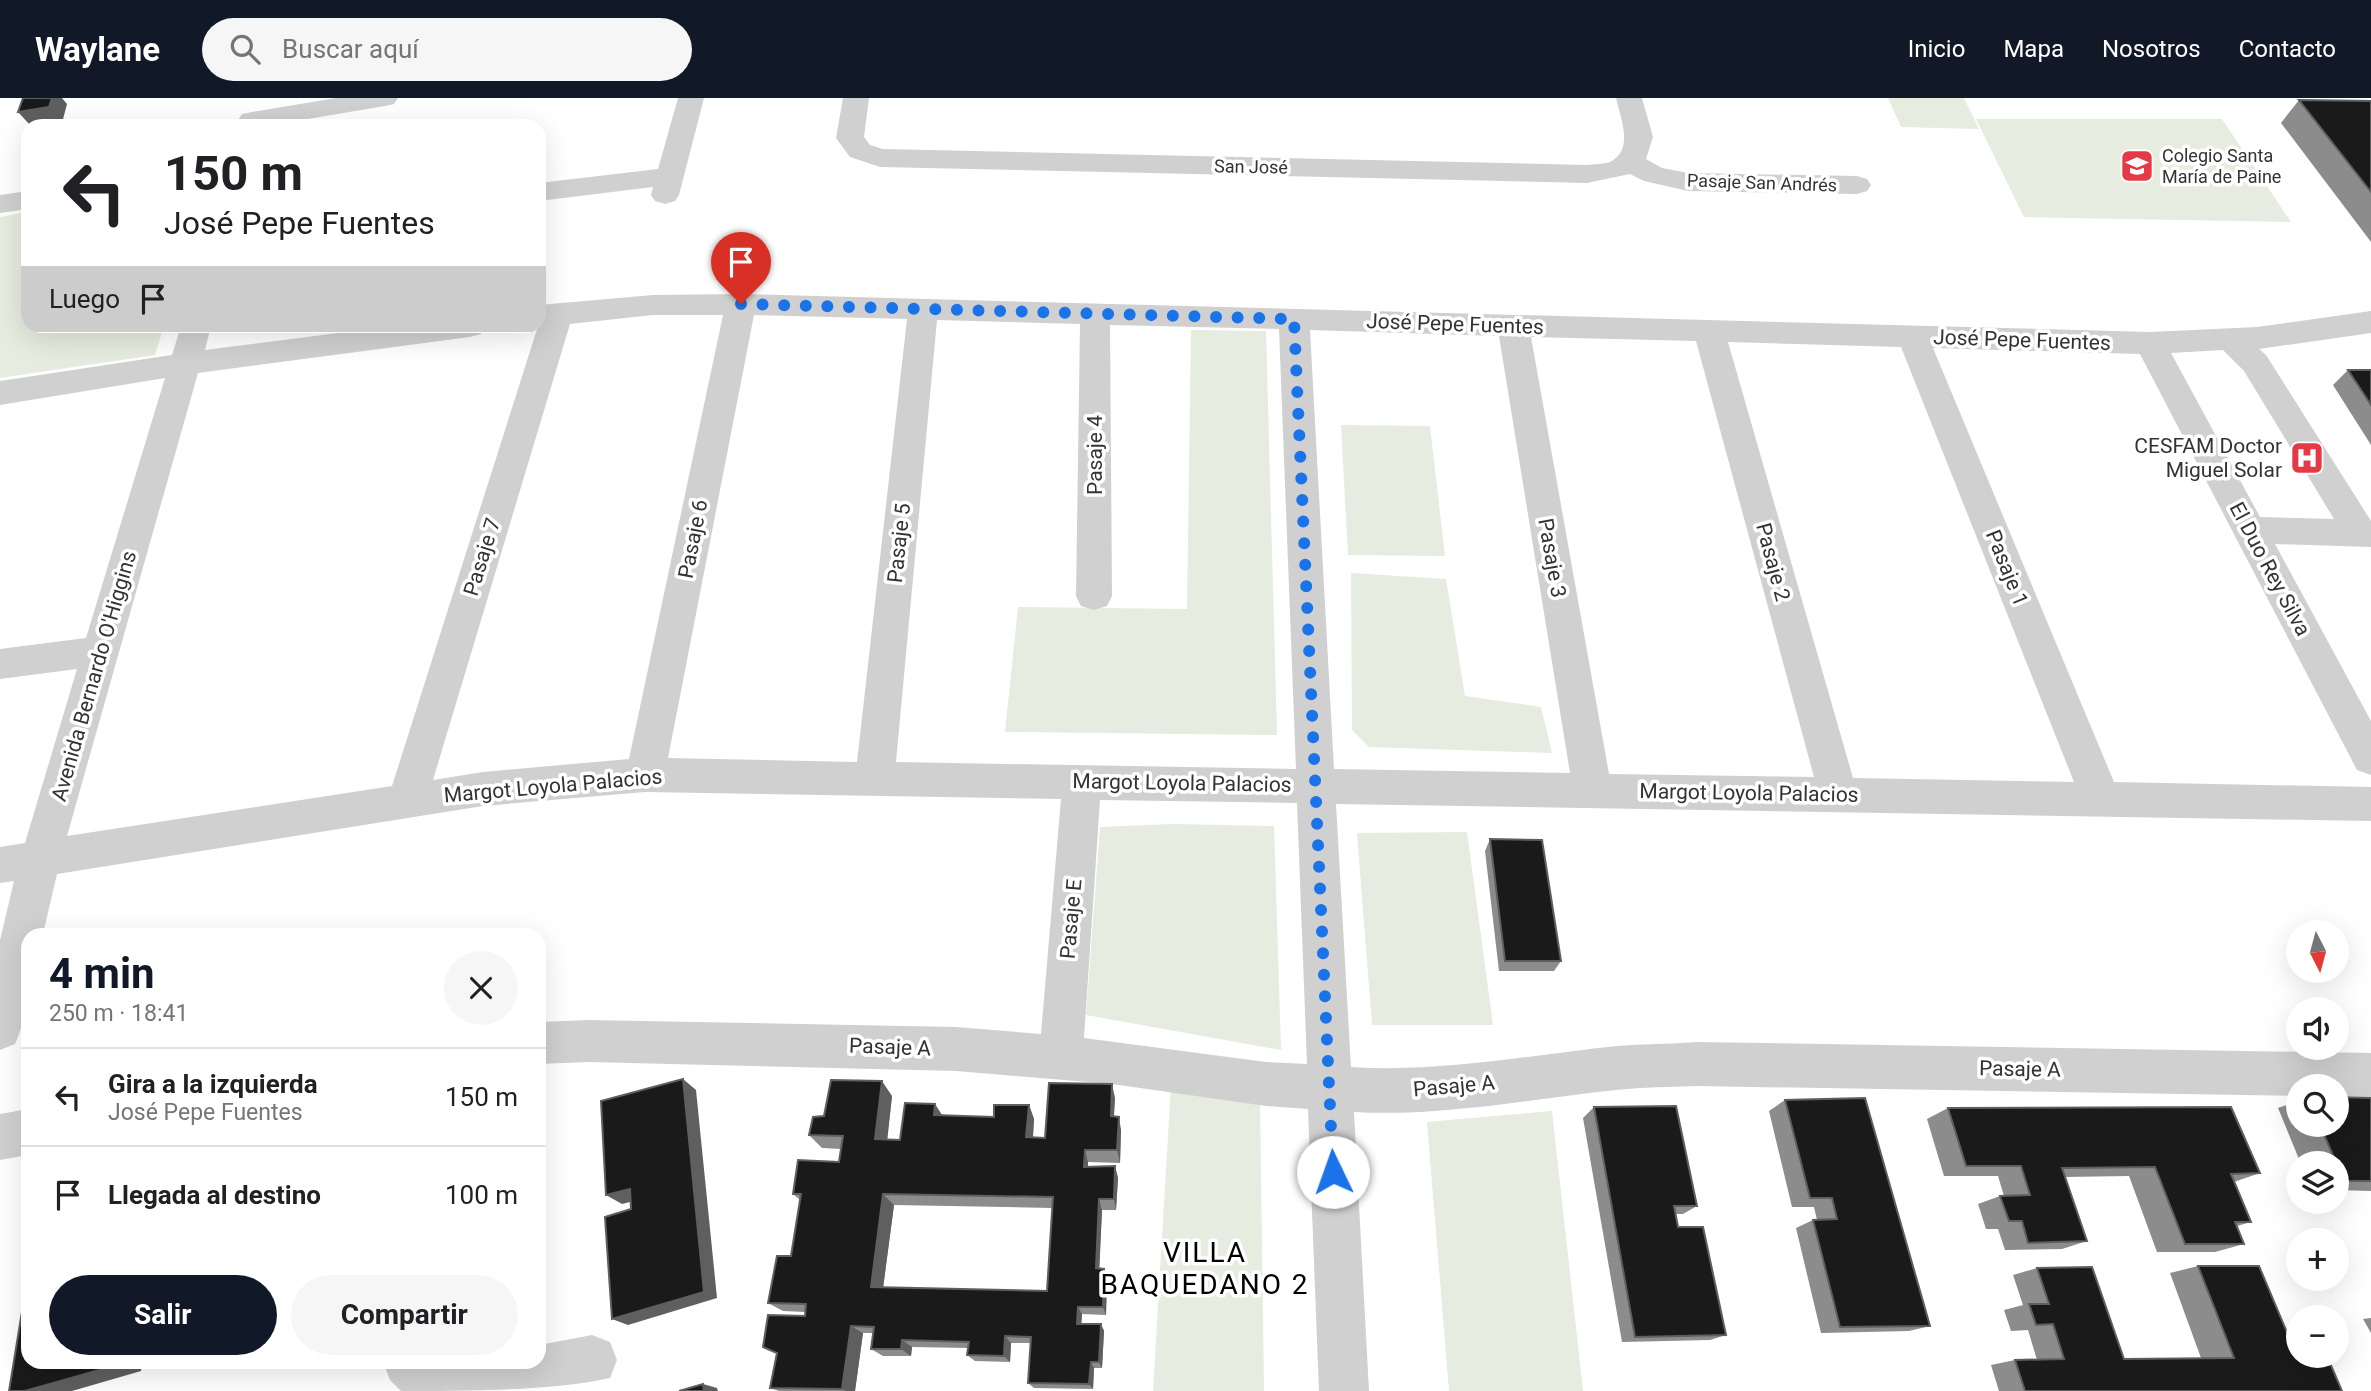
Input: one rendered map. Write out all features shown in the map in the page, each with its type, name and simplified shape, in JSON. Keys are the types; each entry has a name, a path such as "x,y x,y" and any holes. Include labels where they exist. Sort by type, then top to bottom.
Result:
{"street":[{"path":"253,115 385,98"},
{"path":"546,192 667,186 691,98"},
{"name":"San José","path":"856,98 850,138 860,151 880,158 1587,174 1619,169 1630,162"},
{"path":"1629,98 1640,146 1630,162"},
{"name":"Pasaje San Andrés","path":"1630,162 1654,175 1688,182 1857,186"},
{"path":"0,204 21,201"},
{"name":"José Pepe Fuentes","path":"548,315 653,305 741,304 2150,344 2268,337 2371,322"},
{"name":"Pasaje 6","path":"645,775 741,304"},
{"name":"Pasaje 5","path":"874,777 923,309"},
{"name":"Pasaje 4","path":"1094,596 1095,314"},
{"path":"1294,319 1344,1391"},
{"name":"Pasaje 3","path":"1513,325 1592,790"},
{"name":"Pasaje 2","path":"1709,331 1838,794"},
{"name":"Avenida Bernardo O'Higgins","path":"24,928 40,859 194,333"},
{"path":"0,393 419,333"},
{"name":"Pasaje 7","path":"407,800 543,333"},
{"name":"Pasaje 1","path":"1913,337 2101,799"},
{"path":"2230,338 2255,363 2366,534"},
{"name":"El Duo Rey Silva","path":"2150,344 2371,758"},
{"path":"2249,530 2366,534"},
{"path":"0,664 102,651"},
{"name":"Margot Loyola Palacios","path":"0,865 407,800 558,781 645,775 2371,804"},
{"name":"Pasaje E","path":"1061,1057 1082,781"},
{"name":"Avenida Bernardo O'Higgins","path":"0,1028 21,939"},
{"name":"Pasaje A","path":"546,1043 588,1041 890,1047 1061,1057 1329,1090 1426,1090 1619,1068 1697,1064 2371,1075"},
{"path":"0,1137 21,1133"},
{"path":"546,1369 592,1360"},
{"path":"414,1369 424,1380 460,1385 544,1369"}],"shaded area":[{"path":"1888,98 1964,98 1979,129 1901,127"},
{"path":"1976,119 2222,119 2291,222 2024,217"},
{"path":"21,213 21,333 162,333 155,355 0,378 0,217"},
{"path":"1191,330 1266,331 1277,735 1005,732 1018,607 1187,609"},
{"path":"1341,425 1430,426 1445,556 1348,555"},
{"path":"1351,573 1446,579 1465,696 1541,707 1552,753 1369,747 1352,730"},
{"path":"1172,824 1274,826 1281,1050 1086,1015 1100,827"},
{"path":"1467,832 1493,1025 1372,1025 1357,833"},
{"path":"1171,1085 1260,1102 1264,1391 1153,1391"},
{"path":"1552,1111 1583,1391 1449,1391 1427,1122"}],"building":[{"path":"23,98 52,98 49,107 18,112"},
{"path":"2299,100 2371,101 2371,192"},
{"path":"2348,370 2371,370 2371,405"},
{"path":"1490,839 1542,840 1561,961 1505,961"},
{"path":"683,1079 704,1292 612,1319 605,1217 631,1209 630,1189 606,1195 601,1101"},
{"path":"831,1080 882,1081 875,1139 900,1140 905,1103 935,1104 934,1115 994,1117 994,1105 1029,1105 1026,1137 1045,1138 1049,1083 1112,1084 1111,1116 1119,1117 1117,1150 1085,1150 1084,1167 1115,1166 1114,1199 1099,1199 1096,1268 1104,1269 1103,1307 1078,1307 1077,1324 1101,1324 1099,1362 1091,1362 1089,1384 1028,1383 1031,1337 1005,1336 1004,1356 967,1355 969,1342 902,1340 901,1349 871,1349 874,1327 851,1326 842,1389 770,1388 777,1353 763,1347 768,1315 805,1316 806,1304 768,1303 777,1256 791,1256 801,1194 793,1194 798,1160 839,1162 843,1136 809,1135 813,1117 824,1116","holes":["883,1194 1053,1197 1047,1291 871,1287"]},
{"path":"2349,1097 2371,1098 2371,1181 2349,1181 2349,1151 2331,1151 2325,1137 2349,1137"},
{"path":"1865,1098 1930,1326 1840,1327 1813,1220 1837,1219 1832,1198 1810,1198 1785,1100"},
{"path":"1676,1106 1697,1206 1674,1206 1678,1227 1703,1227 1726,1335 1635,1337 1594,1107"},
{"path":"2231,1107 2260,1173 2231,1174 2251,1222 2235,1222 2244,1244 2185,1244 2155,1167 2062,1168 2087,1241 2028,1243 2022,1221 2009,1221 2000,1196 2030,1195 2021,1166 1966,1166 1948,1108"},
{"path":"2198,1266 2259,1266 2286,1330 2286,1368 2332,1368 2342,1391 2025,1391 2015,1360 2064,1359 2053,1324 2036,1325 2029,1304 2049,1304 2037,1268 2092,1267 2124,1359 2234,1358"},
{"path":"21,1318 21,1369 103,1369 25,1391 9,1391"},
{"path":"703,1384 704,1391 679,1391"}],"place":[{"name":"Colegio Santa María de Paine","path":"2137,166"},
{"name":"CESFAM Doctor Miguel Solar","path":"2307,458"}],"district":[{"name":"VILLA BAQUEDANO 2","path":"1205,1268"}],"route":[{"path":"741,304 1294,319 1333,1172"}]}
